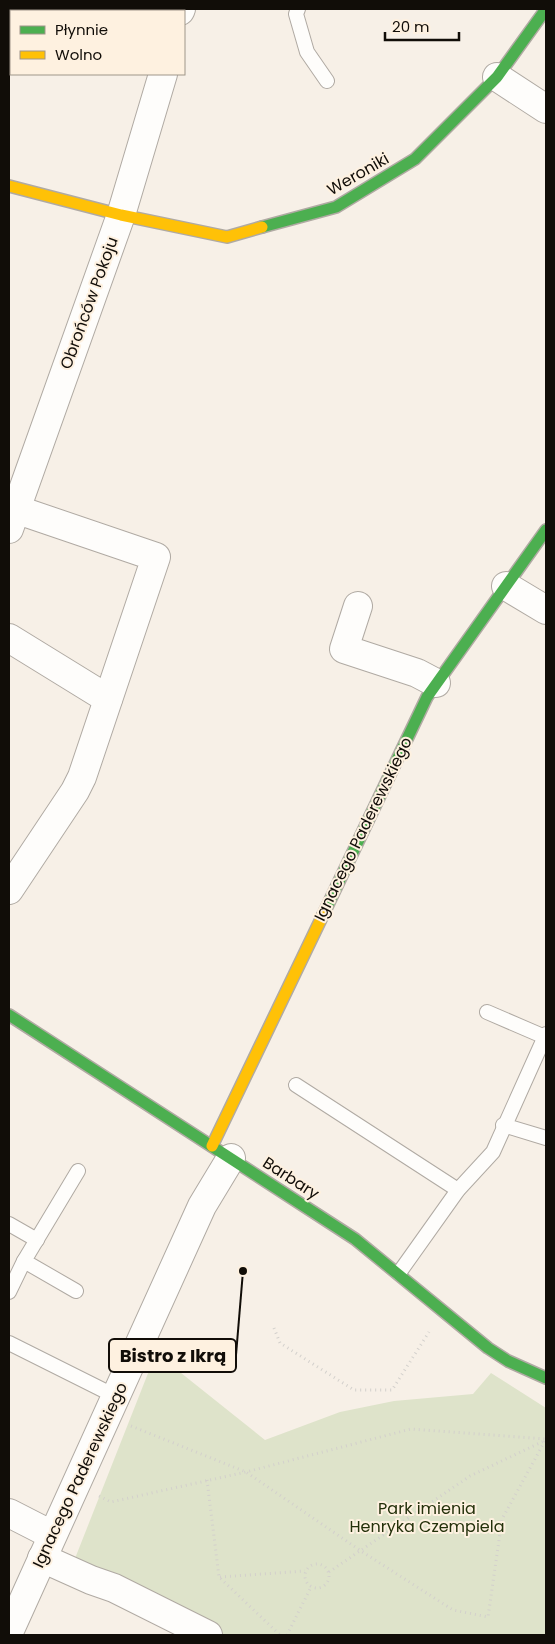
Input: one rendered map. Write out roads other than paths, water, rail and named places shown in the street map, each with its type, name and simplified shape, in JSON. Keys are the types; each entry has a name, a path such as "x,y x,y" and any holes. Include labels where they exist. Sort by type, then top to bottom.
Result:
{"street":[{"name":"Weroniki","path":"9,186 121,215 227,237 336,207 415,159 497,78 546,9"},
{"name":"Obrońców Pokoju","path":"12,519 121,215 163,75"},
{"path":"497,78 546,109"},
{"path":"9,890 75,791 156,557 12,519"},
{"name":"Ignacego Paderewskiego","path":"9,1632 202,1206 221,1152 334,888 427,697 546,530"},
{"path":"506,586 546,610"},
{"path":"358,606 344,649 418,673 436,683"},
{"path":"9,638 108,699"},
{"name":"Barbary","path":"9,1014 356,1239 488,1348 520,1367 546,1378"},
{"path":"9,1513 47,1546 91,1580 114,1588 208,1635"}],"lane":[{"path":"298,9 296,14 307,52 327,81"},
{"path":"399,1273 458,1190 493,1152 546,1036 487,1012"},
{"path":"296,1085 458,1190"},
{"path":"504,1125 546,1138"},
{"path":"9,1292 24,1261 78,1171"},
{"path":"9,1224 37,1240"},
{"path":"24,1261 76,1291"},
{"path":"9,1343 117,1397"}],"place":[{"name":"Bistro z Ikrą","path":"243,1271"}],"park label":[{"name":"Park imienia Henryka Czempiela","path":"427,1517"}]}
